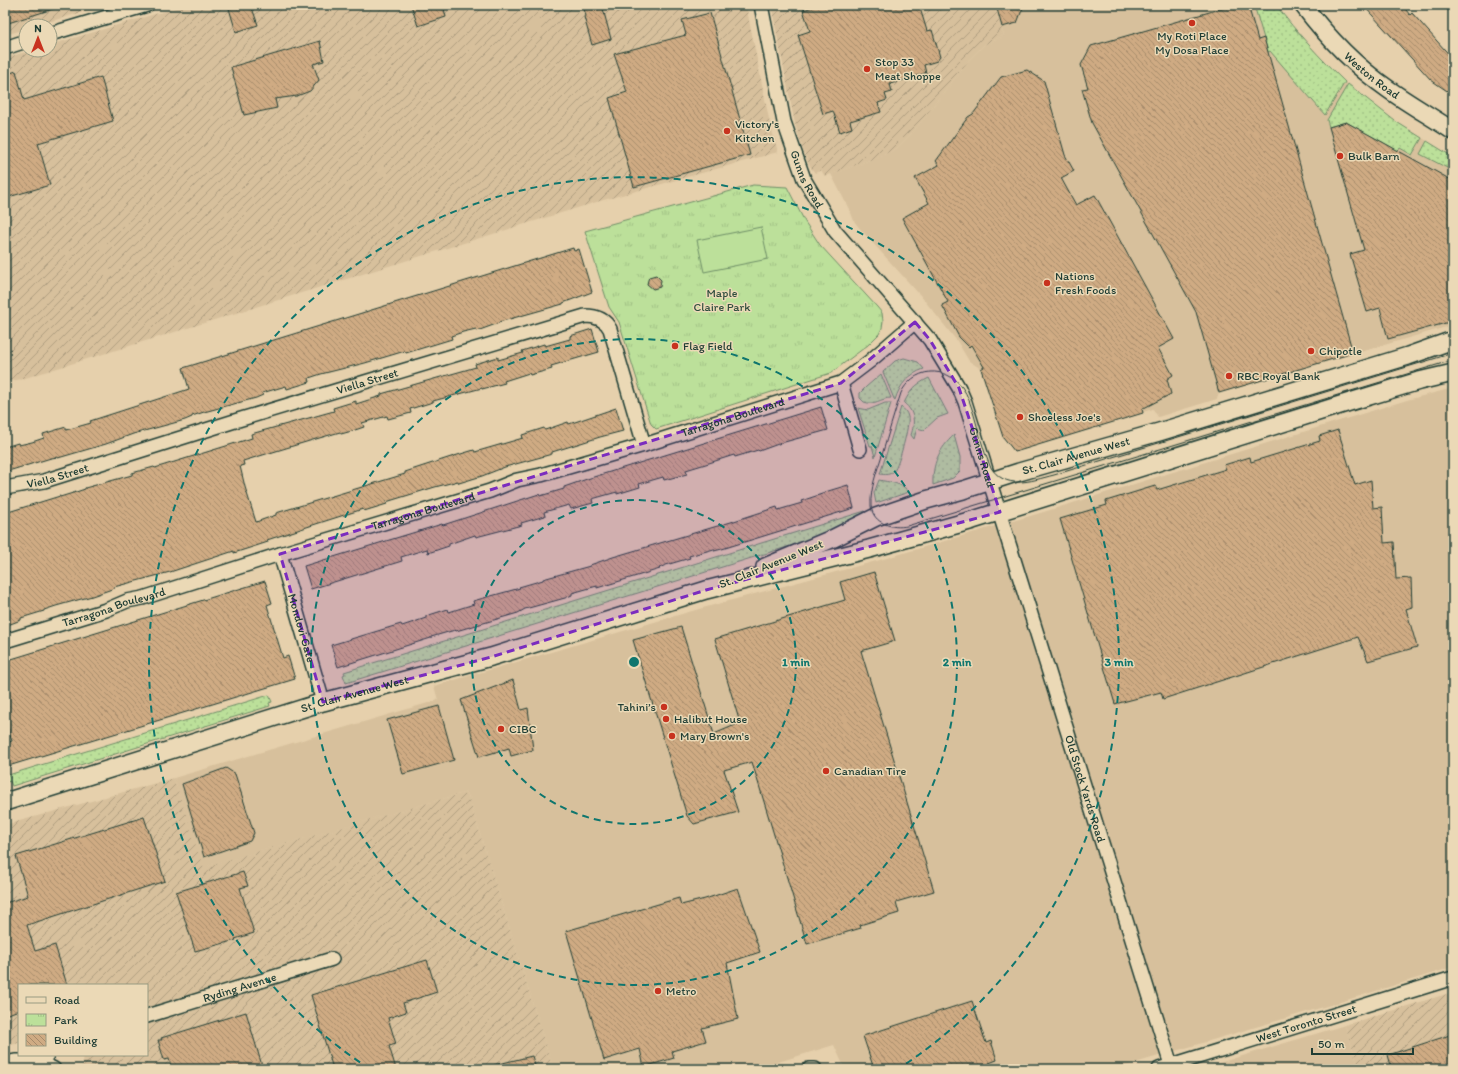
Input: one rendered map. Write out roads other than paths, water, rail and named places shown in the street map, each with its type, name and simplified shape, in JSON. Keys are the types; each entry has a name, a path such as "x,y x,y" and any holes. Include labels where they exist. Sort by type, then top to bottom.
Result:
{"main road":[{"name":"Weston Road","path":"1303,5 1320,28 1351,60 1388,90 1453,131"},
{"name":"St. Clair Avenue West","path":"706,590 834,538 876,517 926,500 1159,432 1408,356 1453,340"},
{"name":"St. Clair Avenue West","path":"5,802 323,702 491,657 706,590 869,549 1000,512 1353,401 1419,381 1453,373"}],"street":[{"path":"58,32 147,5"},
{"name":"Gunns Road","path":"761,5 784,122 804,179 835,231 930,340 959,388 972,422 1000,512"},
{"path":"5,48 18,44"},
{"name":"Viella Street","path":"5,488 44,481 238,420 585,316 598,318 605,322 610,329 644,445"},
{"path":"860,449 841,383 876,356 915,322"},
{"name":"Tarragona Boulevard","path":"5,641 106,610 127,601 143,598 280,554 490,491 517,480 541,475 644,445 841,383"},
{"name":"Old Stock Yards Road","path":"1000,512 1165,1067"},
{"name":"Mondovi Gate","path":"280,554 323,702"},
{"name":"Ryding Avenue","path":"148,1016 332,959"},
{"name":"West Toronto Street","path":"1165,1067 1453,978"},
{"path":"5,1063 42,1058 54,1069"},
{"path":"809,1069 815,1069"}],"tram line":[{"path":"1453,353 1054,475 1036,480 1019,482 1003,479 996,474 990,466 969,401 959,383 944,374 935,372 921,374 912,379 901,393 874,480 871,506 876,517 884,524 896,527 907,526 1453,360"}],"place":[{"name":"My Roti Place My Dosa Place","path":"1192,23"},
{"name":"Stop 33 Meat Shoppe","path":"867,69"},
{"name":"Victory's Kitchen","path":"727,131"},
{"name":"Bulk Barn","path":"1340,156"},
{"name":"Nations Fresh Foods","path":"1047,283"},
{"name":"Flag Field","path":"675,346"},
{"name":"Chipotle","path":"1311,351"},
{"name":"RBC Royal Bank","path":"1229,376"},
{"name":"Shoeless Joe's","path":"1020,417"},
{"name":"Tahini’s","path":"664,707"},
{"name":"Halibut House","path":"666,719"},
{"name":"CIBC","path":"501,729"},
{"name":"Mary Brown's","path":"672,736"},
{"name":"Canadian Tire","path":"826,771"},
{"name":"Metro","path":"658,991"}],"park label":[{"name":"Maple Claire Park","path":"722,300"}]}
